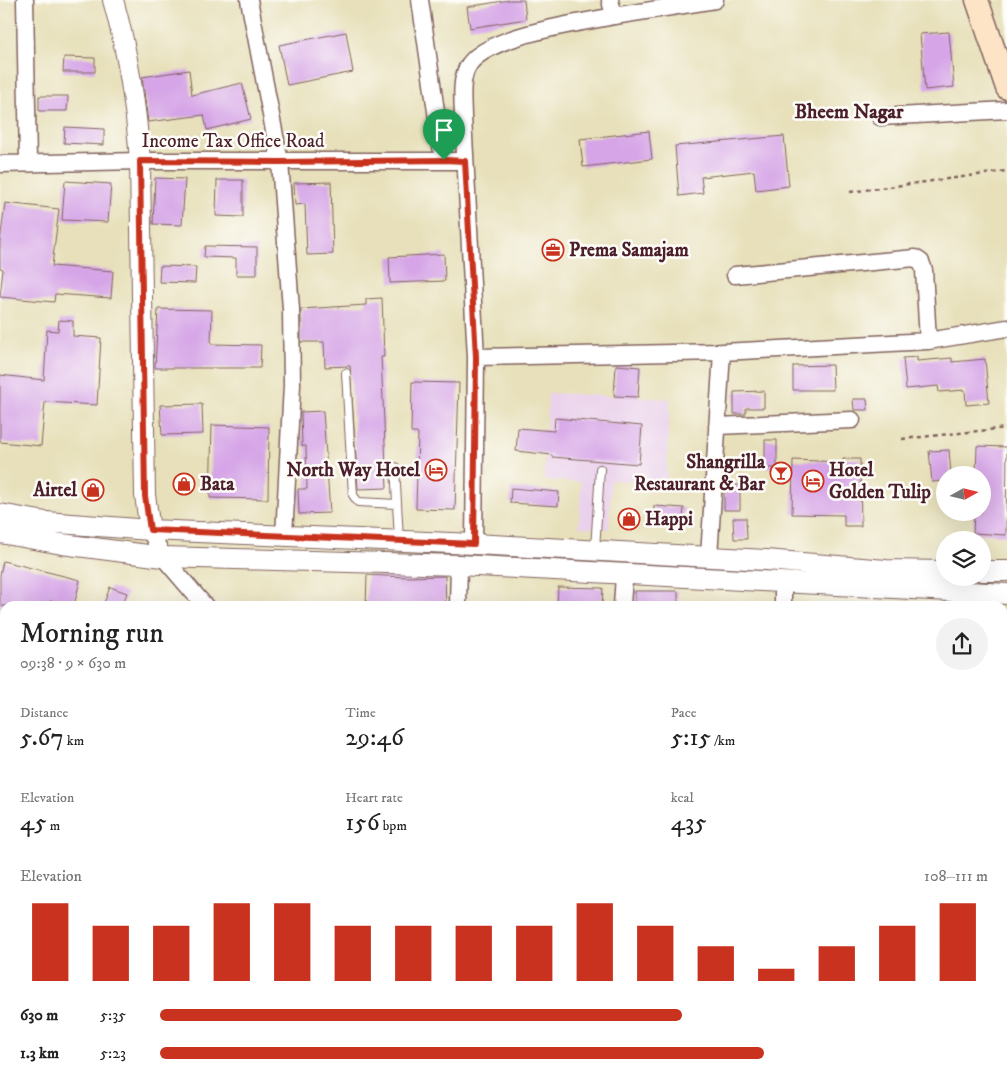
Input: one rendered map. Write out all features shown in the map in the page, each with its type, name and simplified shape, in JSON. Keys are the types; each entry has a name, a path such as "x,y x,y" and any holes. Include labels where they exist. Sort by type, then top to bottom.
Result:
{"main road":[{"path":"977,0 1007,88"},
{"path":"987,0 1007,56"}],"street":[{"path":"25,0 28,163"},
{"path":"112,0 130,68 137,112 140,161 145,496 150,530 163,557 201,601"},
{"path":"249,0 280,162 292,334 292,385 284,536"},
{"path":"420,0 444,160"},
{"path":"610,0 614,16"},
{"path":"474,544 476,357 465,161 463,93 467,68 484,50 511,39 614,16 705,1"},
{"path":"880,117 1007,110"},
{"name":"Income Tax Office Road","path":"0,164 140,161 465,161"},
{"path":"735,275 915,258 921,262 924,270 928,341"},
{"path":"476,357 722,352 928,341 1007,328"},
{"path":"708,557 722,352"},
{"path":"717,426 852,420"},
{"path":"0,514 46,522 150,530 474,544 708,557 886,570 936,571"},
{"path":"0,533 62,544 163,557 459,565 784,584 1007,594"},
{"path":"458,601 459,565"},
{"path":"991,571 1007,571"},
{"path":"622,601 624,575"},
{"path":"783,601 784,584"}],"lane":[{"path":"346,373 353,496 358,502 397,504"},
{"path":"395,466 399,542"},
{"path":"594,552 600,469"}],"path":[{"path":"850,192 1007,171"},
{"path":"902,439 1007,428"}],"shaded area":[{"path":"548,393 670,399 666,483 611,480 609,529 579,527 581,482 544,480"}],"building":[{"path":"509,0 524,0 526,19 470,28 467,7"},
{"path":"346,32 353,72 287,85 279,45"},
{"path":"949,32 954,87 925,90 920,34"},
{"path":"64,57 95,58 95,72 63,72"},
{"path":"189,70 192,95 242,83 251,119 207,130 204,115 148,122 142,77"},
{"path":"39,96 68,96 67,111 39,111"},
{"path":"65,127 104,129 104,145 64,143"},
{"path":"649,131 652,159 583,167 580,139"},
{"path":"784,136 789,186 756,190 754,171 701,177 703,193 679,196 675,146"},
{"path":"155,178 185,179 182,225 153,224"},
{"path":"217,180 243,180 243,217 216,216"},
{"path":"65,181 111,184 108,222 62,220"},
{"path":"331,182 333,254 307,255 305,204 295,205 294,183"},
{"path":"5,203 59,209 52,266 113,271 111,298 55,294 54,302 0,297 3,269 0,268 0,242"},
{"path":"205,246 257,247 257,275 236,275 236,258 204,257"},
{"path":"444,254 445,281 390,283 389,257"},
{"path":"160,266 196,267 195,283 159,282"},
{"path":"382,298 384,357 381,357 387,488 358,489 350,366 325,367 324,342 301,342 301,309 366,305 366,299"},
{"path":"158,309 212,310 211,344 261,345 260,368 155,368"},
{"path":"59,320 73,321 73,336 101,338 97,405 45,402 41,446 0,442 0,375 44,380 47,330 58,331"},
{"path":"917,357 917,361 952,358 952,362 985,359 989,403 966,405 965,390 939,392 938,386 906,389 903,358"},
{"path":"616,365 640,367 638,397 614,396"},
{"path":"832,365 833,390 793,390 793,366"},
{"path":"412,382 459,383 455,510 416,509 418,433 411,433"},
{"path":"764,391 764,408 746,408 746,414 734,414 734,392"},
{"path":"853,399 867,399 868,410 854,410"},
{"path":"202,404 203,434 162,435 160,405"},
{"path":"323,411 330,513 299,514 298,489 307,489 306,446 302,446 301,412"},
{"path":"555,418 642,426 639,464 552,457 552,455 516,451 518,428 554,431"},
{"path":"212,425 269,427 268,499 210,498"},
{"path":"765,440 777,440 777,468 765,468"},
{"path":"977,446 1007,447 1006,535 991,534 991,531 973,531 974,521 991,521 991,466 976,466"},
{"path":"949,450 950,466 936,466 936,482 932,482 929,451"},
{"path":"843,459 860,459 861,526 844,526 844,515 792,514 793,460 843,462"},
{"path":"724,485 740,485 740,510 724,510"},
{"path":"511,488 559,492 558,506 510,503"},
{"path":"654,506 684,508 682,526 653,523"},
{"path":"733,518 746,518 747,539 734,539"},
{"path":"3,561 80,580 75,601 0,601 0,575"},
{"path":"367,575 445,576 446,601 366,601"},
{"path":"110,587 127,593 124,601 105,601"},
{"path":"558,587 603,588 602,601 557,601"},
{"path":"635,591 678,591 678,601 635,601"}],"place":[{"name":"Prema Samajam","path":"553,250"},
{"name":"North Way Hotel","path":"436,470"},
{"name":"Shangrilla Restaurant & Bar","path":"781,473"},
{"name":"Hotel Golden Tulip","path":"813,481"},
{"name":"Bata","path":"184,484"},
{"name":"Airtel","path":"93,490"},
{"name":"Happi","path":"629,519"}],"district":[{"name":"Bheem Nagar","path":"849,112"}],"route":[{"path":"444,160 465,161 476,357 474,544 150,530 146,514 145,496 140,161 444,160"}]}
